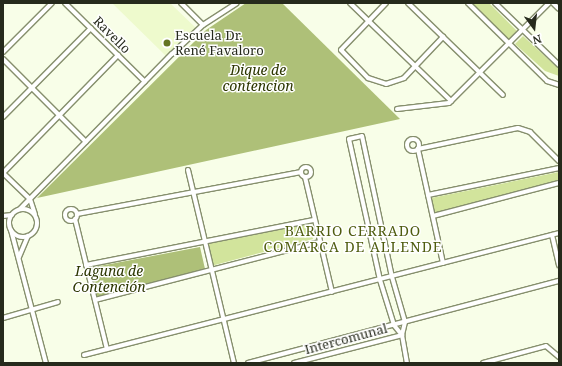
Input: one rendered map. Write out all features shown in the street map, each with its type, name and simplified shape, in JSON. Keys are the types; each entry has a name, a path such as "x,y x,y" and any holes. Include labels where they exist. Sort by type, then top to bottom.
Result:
{"street":[{"path":"3,52 52,3"},
{"name":"Ravello","path":"65,3 145,82"},
{"path":"181,3 203,25"},
{"path":"3,216 12,214 20,209 203,25 236,3"},
{"path":"350,3 451,101"},
{"path":"386,3 341,50 364,74 386,84 404,78 443,37"},
{"path":"408,3 503,95"},
{"path":"468,3 547,81 559,85"},
{"path":"494,3 559,65"},
{"path":"397,109 444,105 451,101 549,3"},
{"path":"553,3 559,9"},
{"path":"3,117 91,28"},
{"path":"20,263 20,250 28,236 37,226 35,215 30,199 3,173 118,55"},
{"path":"3,58 86,142"},
{"path":"444,263 418,149 518,128 530,132 559,161"},
{"path":"402,335 394,325 380,280 349,139 362,136 392,277 405,322 402,335 407,363"},
{"path":"77,214 301,172 303,168 309,168 311,174 305,177"},
{"path":"428,194 559,168"},
{"path":"188,170 210,270 234,363"},
{"path":"301,172 305,177 319,242 332,292"},
{"path":"433,216 559,183"},
{"path":"20,209 27,209 35,215"},
{"path":"75,220 68,220 66,213 72,209 77,214"},
{"path":"12,214 9,225 46,363"},
{"path":"77,214 75,220 107,349"},
{"path":"86,265 314,220"},
{"path":"3,226 9,225"},
{"path":"11,230 17,236 28,236"},
{"path":"84,355 559,233"},
{"path":"552,235 559,265"},
{"path":"95,300 319,242"},
{"path":"248,363 559,281"},
{"path":"3,318 58,302"},
{"name":"Intercomunal","path":"294,363 402,335"},
{"path":"483,363 546,346 559,357"}],"shaded area":[{"name":"Escuela Dr. René Favaloro","path":"112,3 170,3 197,29 167,57"},
{"path":"472,3 489,3 517,31 509,40"},
{"path":"523,36 559,69 559,76 545,71 515,44"},
{"path":"559,172 559,180 434,213 431,198"},
{"path":"309,224 313,239 211,266 207,244"}],"water":[{"name":"Dique de contencion","path":"246,3 282,3 400,119 37,198 206,30"},
{"name":"Laguna de Contención","path":"200,247 205,269 96,297 89,268"}],"place":[{"name":"Escuela Dr. René Favaloro","path":"167,43"}],"district":[{"name":"BARRIO CERRADO COMARCA DE ALLENDE","path":"353,240"}]}
